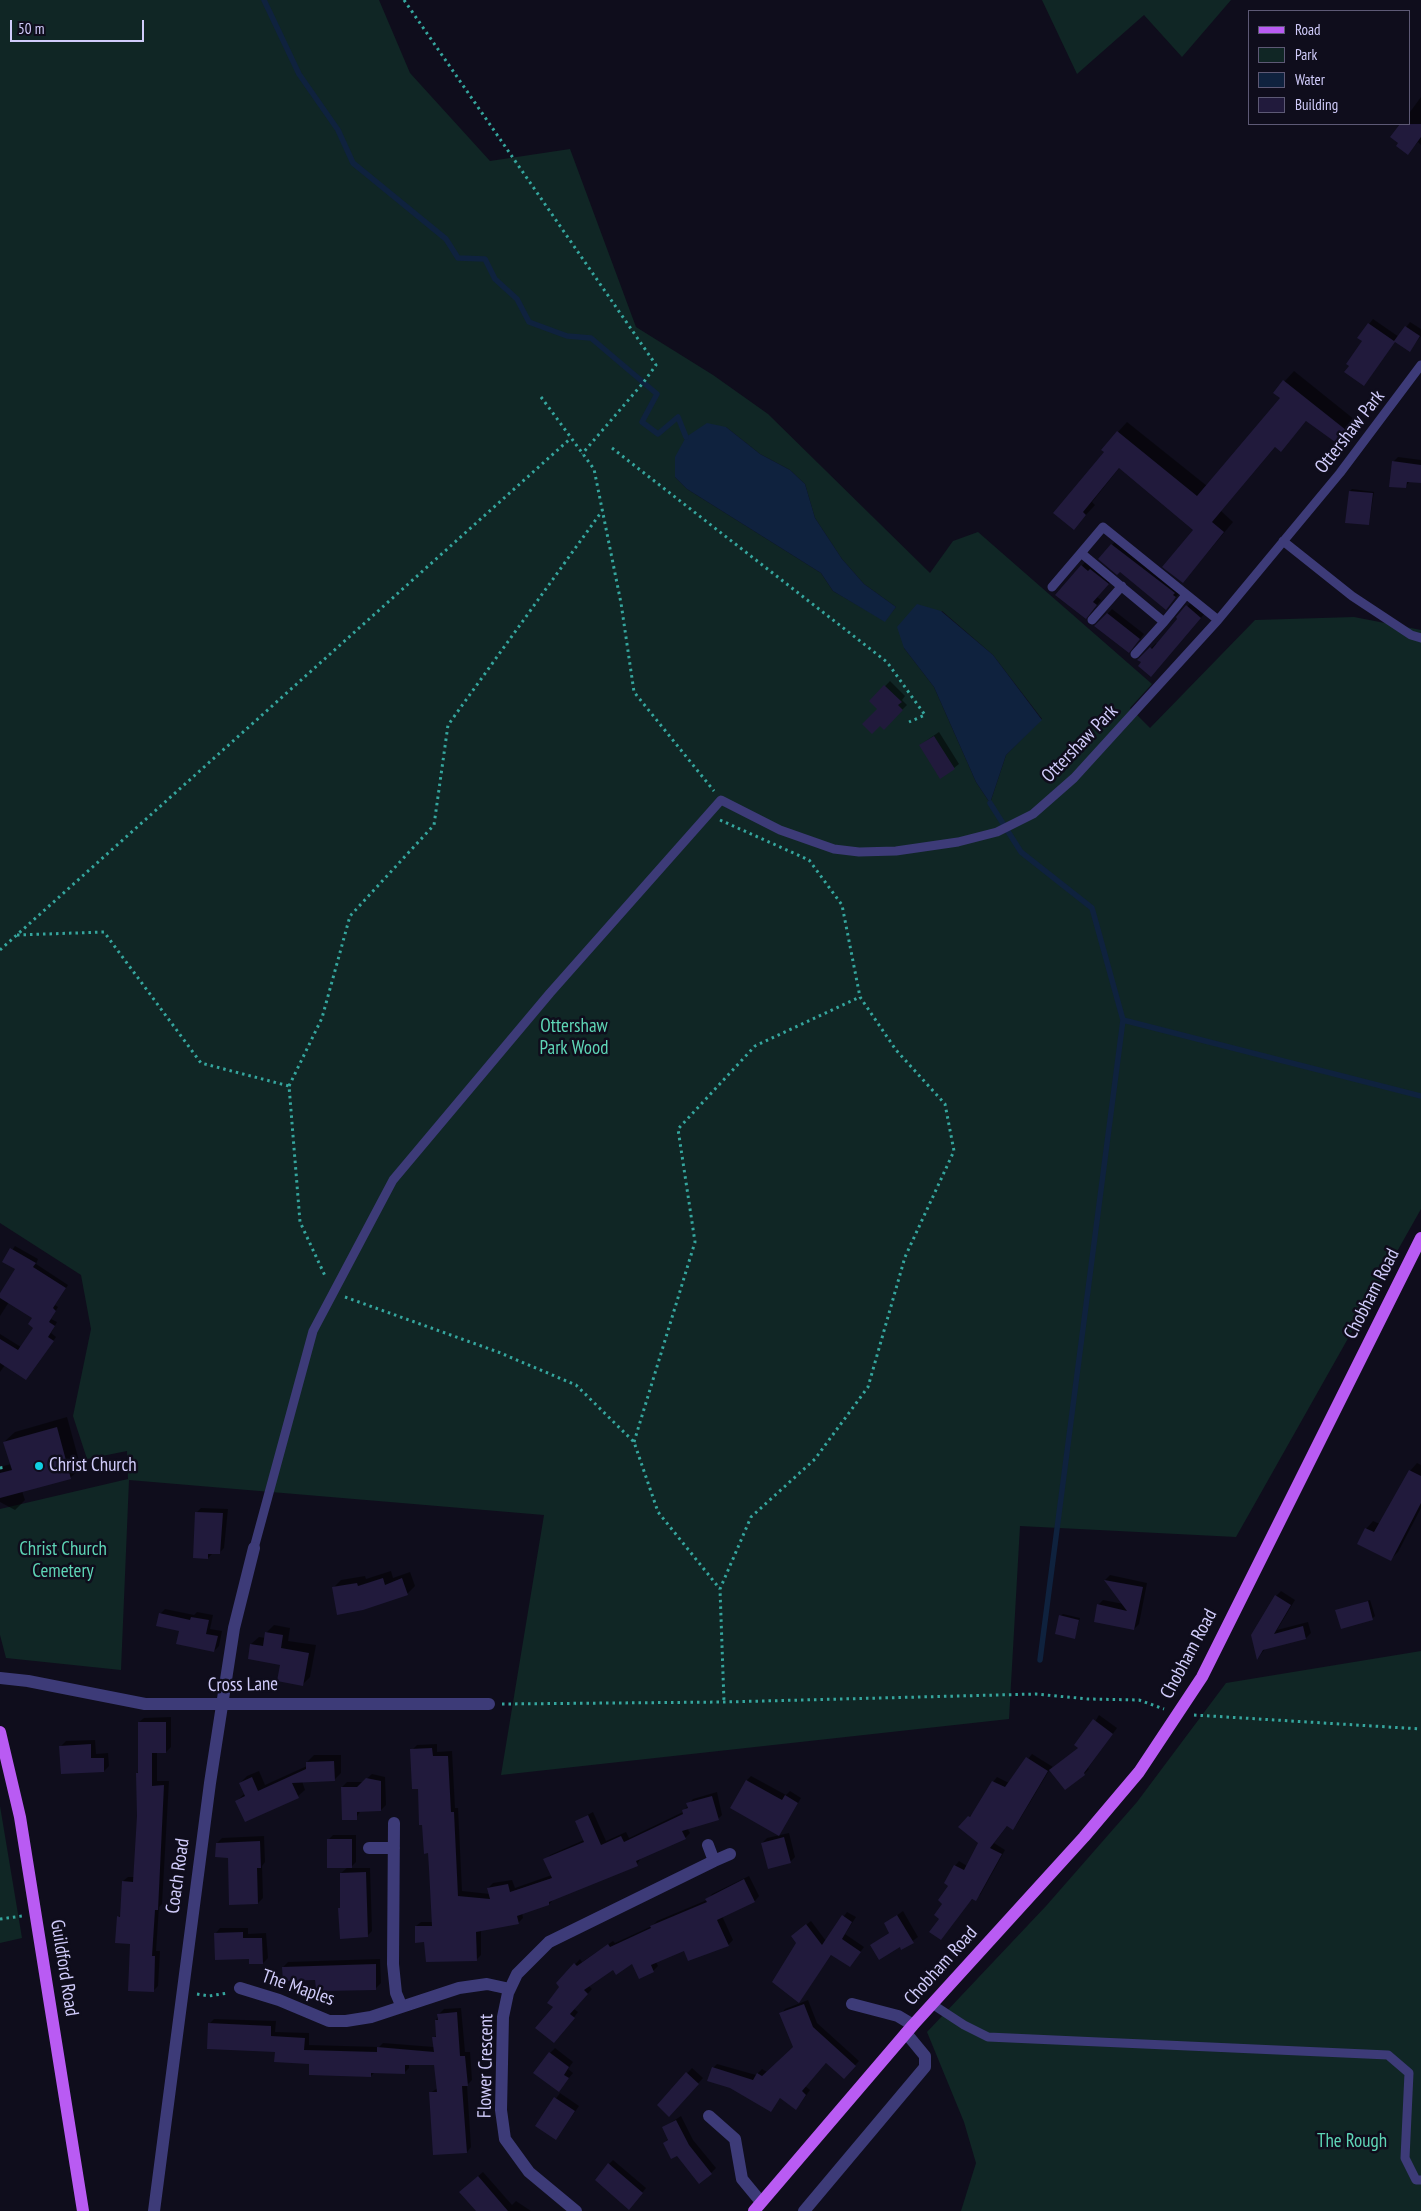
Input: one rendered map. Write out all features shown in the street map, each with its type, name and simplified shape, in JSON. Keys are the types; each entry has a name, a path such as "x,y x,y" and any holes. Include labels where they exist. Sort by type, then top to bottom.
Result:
{"main road":[{"name":"Chobham Road","path":"758,2206 910,2029 1084,1837 1139,1772 1202,1677 1215,1647 1421,1238"},
{"name":"Guildford Road","path":"0,1732 20,1817 83,2211"}],"street":[{"name":"Coach Road","path":"154,2211 222,1704 234,1628 254,1548"},
{"name":"Cross Lane","path":"0,1678 28,1681 145,1704 489,1704"},
{"path":"394,1823 393,1964 396,1993 401,2005"},
{"path":"708,1845 714,1861"},
{"path":"369,1848 394,1848"},
{"name":"Flower Crescent","path":"576,2211 529,2172 505,2139 501,2110 503,2017 510,1989 518,1974 549,1942 730,1854"},
{"name":"The Maples","path":"240,1988 279,2000 329,2021 346,2021 371,2017 401,2005 459,1988 487,1984 510,1989"},
{"path":"852,2004 898,2016 910,2029"},
{"name":"Chobham Road","path":"804,2211 906,2093 925,2067 925,2056 910,2029"},
{"path":"709,2116 735,2139 742,2180 758,2206"}],"lane":[{"name":"Ottershaw Park","path":"722,800 780,830 834,849 859,852 896,851 958,842 997,832 1033,814 1074,778 1218,620 1340,473 1421,365"},
{"path":"1052,587 1103,527 1218,620"},
{"path":"1283,541 1352,596 1411,635 1421,638"},
{"path":"1082,553 1164,622"},
{"path":"1092,620 1122,586"},
{"path":"1135,654 1186,594"},
{"path":"254,1548 314,1331 393,1180 550,993 722,800"},
{"path":"932,2004 988,2037 1388,2055 1409,2073 1406,2158 1416,2180 1421,2180"}],"path":[{"path":"404,0 656,365 643,383 582,454"},
{"path":"541,396 594,469 621,603 634,692 722,800"},
{"path":"0,950 571,438"},
{"path":"612,448 887,662 925,715 909,722"},
{"path":"289,1086 322,1018 350,916 434,825 448,725 602,511"},
{"path":"709,816 809,860 842,905 860,997 896,1050 945,1104 954,1151 905,1257 868,1387 815,1459 751,1517 720,1589 724,1702"},
{"path":"634,1442 696,1242 678,1128 755,1046 860,997"},
{"path":"0,1468 6,1467"},
{"path":"489,1704 724,1702 1036,1694 1088,1699 1139,1700 1178,1714 1421,1729"},
{"path":"0,1920 36,1914"},
{"path":"182,1992 208,1996 240,1988"}],"green space":[{"name":"Ottershaw Park Wood","path":"0,0 379,0 410,73 490,161 570,149 636,327 713,375 768,414 930,573 953,541 978,532 1152,684 1130,708 1150,728 1255,620 1354,617 1421,630 1421,1209 1236,1537 1020,1526 1009,1719 501,1775 544,1515 129,1480 121,1670 6,1658 0,1635 0,1509 128,1479 127,1451 87,1459 73,1416 91,1329 81,1275 0,1223","holes":["726,427 760,454 790,470 805,484 815,518 842,559 864,584 896,607 885,621 833,591 821,573 687,489 675,477","942,611 993,655 1042,719 1006,755 990,803 976,782 934,687 904,648"]},
{"path":"1042,0 1231,0 1182,57 1144,15 1077,74"},
{"name":"The Rough","path":"1421,1651 1421,2211 961,2211 976,2163 964,2122 927,2032 1046,1906 1137,1802 1226,1683"},
{"path":"0,1806 22,1938 0,1943"}],"water":[{"path":"707,423 726,427 760,454 790,470 805,484 815,518 842,559 864,584 896,607 885,622 833,591 821,573 687,489 675,477 675,457 686,437"},
{"path":"917,604 941,611 993,655 1042,720 1006,755 990,803 976,782 934,687 904,648 897,627"}],"building":[{"path":"1421,124 1421,137 1408,155 1396,146 1398,143 1390,137 1399,125"},
{"path":"1368,323 1394,341 1405,326 1420,336 1410,352 1395,342 1364,386 1344,372 1349,366 1346,364 1362,341 1357,338"},
{"path":"1283,380 1351,434 1342,447 1306,421 1281,452 1275,447 1212,522 1224,532 1183,583 1162,567 1193,530 1119,468 1083,512 1086,515 1074,530 1053,513 1104,452 1101,450 1117,431 1197,496 1280,398 1273,393"},
{"path":"1392,461 1421,465 1421,483 1407,482 1406,488 1389,487"},
{"path":"1349,491 1373,493 1369,525 1345,523"},
{"path":"1111,544 1175,593 1173,595 1176,597 1166,610 1120,572 1117,575 1098,559"},
{"path":"1081,565 1088,571 1090,569 1109,584 1093,602 1097,605 1086,619 1055,595"},
{"path":"1186,605 1201,618 1151,677 1138,666 1141,662 1137,660 1150,647 1152,649"},
{"path":"1107,613 1140,639 1129,653 1094,626"},
{"path":"884,685 902,702 898,705 903,710 884,730 880,726 872,734 862,724 877,709 869,701"},
{"path":"934,736 955,769 940,779 919,745"},
{"path":"10,1248 36,1263 33,1267 66,1288 53,1308 56,1311 49,1322 55,1326 48,1337 54,1341 26,1380 0,1363 0,1339 18,1350 33,1328 28,1324 32,1318 0,1298 0,1293 15,1269 2,1262"},
{"name":"Christ Church","path":"57,1427 71,1479 0,1498 0,1473 12,1470 3,1442"},
{"path":"1409,1470 1421,1476 1421,1503 1391,1561 1357,1544 1365,1528 1374,1532"},
{"path":"195,1512 223,1513 220,1554 208,1554 208,1559 193,1558"},
{"path":"383,1578 385,1585 402,1578 408,1595 363,1610 337,1615 332,1587 357,1583 358,1586"},
{"path":"1104,1580 1143,1587 1134,1630 1094,1622 1097,1604 1127,1611"},
{"path":"1275,1595 1291,1605 1274,1634 1303,1626 1306,1639 1263,1650 1257,1660 1251,1635"},
{"path":"1368,1601 1373,1620 1341,1629 1335,1610"},
{"path":"159,1613 190,1620 191,1617 209,1620 206,1634 218,1636 214,1652 176,1644 179,1631 156,1626"},
{"path":"1059,1615 1079,1620 1075,1639 1055,1634"},
{"path":"265,1632 283,1635 281,1648 309,1653 303,1686 277,1681 280,1665 248,1659 250,1644 263,1646"},
{"path":"1093,1719 1113,1734 1084,1773 1085,1775 1065,1790 1049,1770 1078,1748 1074,1745"},
{"path":"138,1722 166,1722 166,1753 152,1753 152,1786 164,1785 158,1910 155,1910 152,1956 155,1956 154,1992 128,1991 130,1944 115,1943 117,1916 120,1917 122,1881 133,1882 137,1816"},
{"path":"91,1744 91,1758 104,1758 104,1772 61,1774 59,1746"},
{"path":"432,1748 433,1756 448,1756 451,1812 454,1812 458,1896 490,1899 487,1888 508,1884 510,1892 552,1878 543,1859 584,1842 575,1821 588,1815 601,1845 621,1836 624,1842 683,1814 682,1810 688,1808 686,1803 712,1796 719,1820 682,1831 686,1839 636,1861 638,1866 549,1902 549,1905 517,1916 519,1924 476,1932 477,1961 426,1962 424,1942 415,1943 415,1926 432,1926 428,1853 424,1854 422,1825 419,1825 418,1789 412,1789 410,1749"},
{"path":"1026,1757 1048,1771 1013,1830 1007,1826 990,1848 1002,1854 976,1901 972,1899 941,1940 929,1932 939,1919 934,1915 942,1904 938,1900 948,1886 944,1883 954,1865 964,1870 978,1843 958,1827 968,1816 970,1817 992,1781 1005,1787"},
{"path":"334,1761 335,1781 292,1783 299,1798 245,1822 235,1801 245,1796 239,1783 252,1777 258,1791 306,1769 306,1762"},
{"path":"366,1778 381,1781 381,1811 357,1812 357,1820 342,1820 341,1787 357,1787"},
{"path":"746,1780 782,1800 785,1795 798,1803 779,1836 730,1808"},
{"path":"784,1837 791,1863 768,1869 761,1843"},
{"path":"327,1839 352,1839 352,1868 327,1868"},
{"path":"260,1841 261,1868 257,1868 258,1904 229,1905 228,1858 215,1857 216,1843"},
{"path":"366,1872 368,1937 340,1939 338,1908 340,1908 340,1873"},
{"path":"744,1879 755,1902 717,1920 729,1946 688,1961 684,1951 651,1965 654,1972 639,1979 632,1964 616,1975 613,1970 584,1990 588,1994 570,2014 575,2018 554,2043 535,2028 553,2007 547,2003 559,1987 556,1983 574,1963 577,1966 608,1944 610,1947 651,1928 650,1926 707,1902 705,1899"},
{"path":"842,1915 852,1922 842,1939 861,1952 850,1967 831,1955 799,2003 772,1982 796,1943 791,1936 806,1924 822,1945"},
{"path":"897,1915 914,1943 901,1950 900,1947 879,1960 870,1945 889,1933 884,1923"},
{"path":"243,1932 243,1938 262,1938 263,1964 249,1964 249,1959 215,1960 214,1933"},
{"path":"376,1964 376,1990 322,1991 322,1988 316,1989 315,1980 283,1981 282,1967"},
{"path":"804,2004 813,2027 856,2066 844,2079 826,2063 802,2091 806,2095 796,2110 780,2098 771,2112 730,2088 707,2081 712,2067 753,2080 757,2073 762,2076 793,2047 779,2013"},
{"path":"457,2012 460,2056 465,2056 468,2086 462,2086 467,2153 433,2155 429,2092 437,2092 434,2065 405,2065 405,2074 371,2073 371,2077 309,2075 309,2064 274,2062 275,2052 207,2049 208,2023 271,2026 271,2036 305,2038 304,2050 377,2052 377,2047 434,2052 432,2037 436,2037 435,2020 438,2020 437,2014"},
{"path":"549,2052 569,2067 564,2075 569,2078 559,2092 533,2073"},
{"path":"686,2072 699,2084 669,2117 657,2105"},
{"path":"554,2097 575,2111 556,2140 535,2126"},
{"path":"676,2120 689,2145 712,2174 699,2184 677,2156 671,2159 663,2143 668,2140 662,2127"},
{"path":"608,2163 643,2193 629,2210 595,2180"},
{"path":"478,2176 508,2211 476,2211 459,2192"}],"waterway":[{"path":"264,0 299,74 338,130 353,163 446,239 458,258 485,259 495,279 517,299 529,322 567,336 591,338 657,394 642,422 658,434 678,417 686,437"},
{"path":"990,803 1021,852 1092,908 1123,1020 1040,1660"},
{"path":"1123,1020 1421,1096"}],"place":[{"name":"Christ Church","path":"39,1466"}],"park label":[{"name":"Christ Church Cemetery","path":"63,1561"}]}
